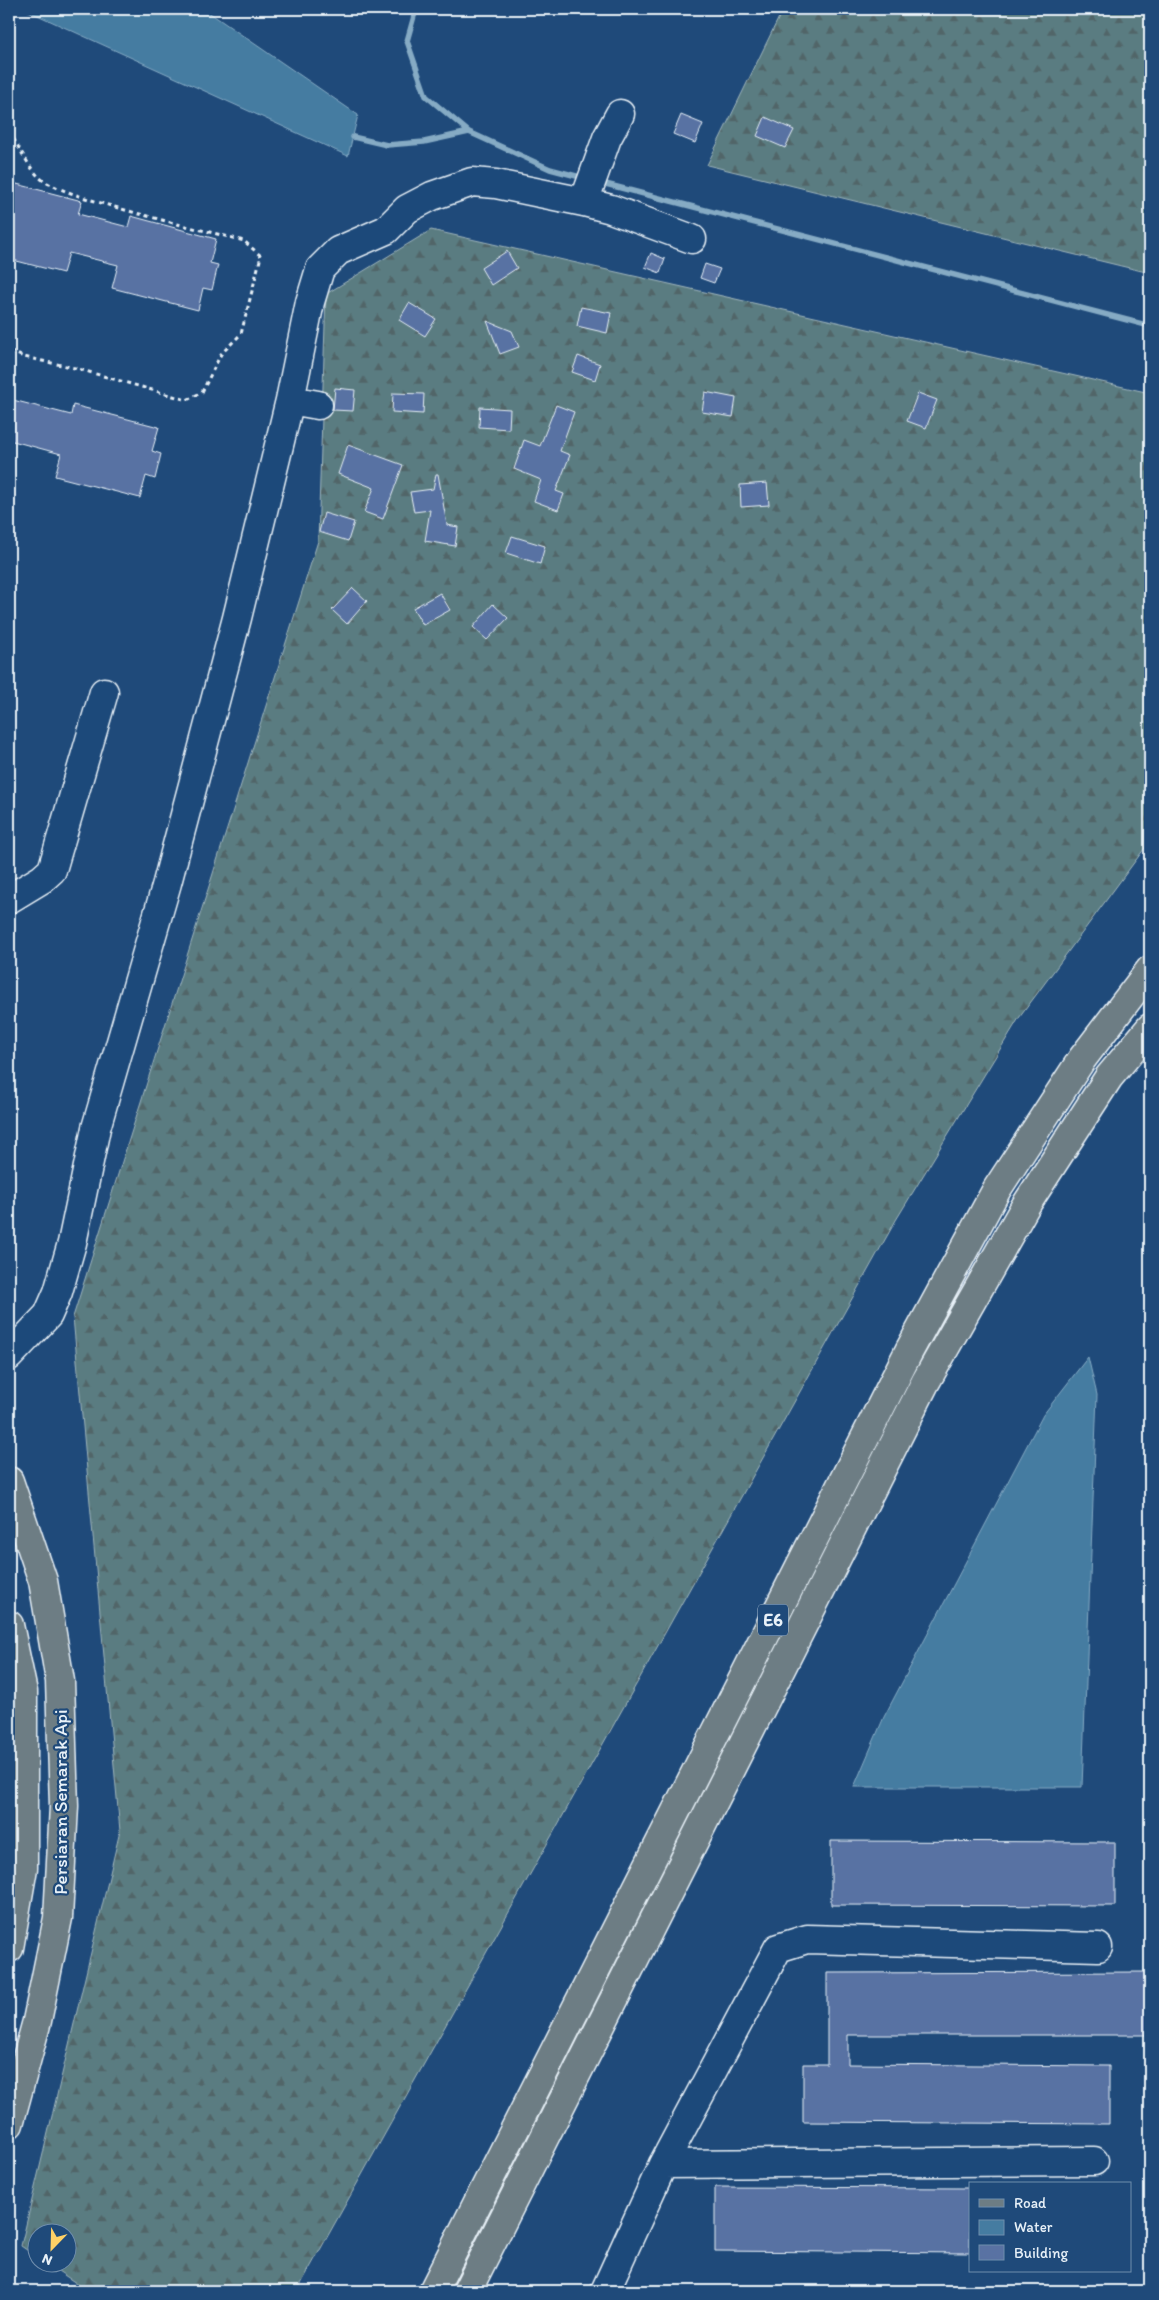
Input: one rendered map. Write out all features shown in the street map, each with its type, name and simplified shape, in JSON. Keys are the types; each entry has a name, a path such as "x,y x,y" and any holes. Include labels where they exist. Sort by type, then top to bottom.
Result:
{"main road":[{"name":"E6","path":"433,2291 910,1351 992,1197 1082,1059 1150,970"},
{"name":"E6","path":"467,2291 925,1383 1026,1205 1109,1077 1150,1028"},
{"name":"Persiaran Semarak Api","path":"9,1481 43,1581 60,1680 64,1806 58,1918 37,2021 9,2124"},
{"name":"Persiaran Semarak Api","path":"9,1625 23,1692 23,1747 22,1868 9,1948"}],"street":[{"path":"584,202 607,138 620,114"},
{"path":"9,1356 48,1315 58,1292 72,1243 96,1128 167,883 237,618 318,275 338,251 386,230 416,204 472,182 496,184 584,202 611,209 692,239"},
{"path":"290,400 318,406"},
{"path":"9,899 42,879 52,870 104,692"},
{"path":"605,2291 664,2164 778,1948 807,1939 1098,1947"},
{"path":"664,2164 1094,2160"}],"path":[{"path":"9,132 39,178 58,188 106,204 244,241 261,256 241,334 221,354 202,392 187,400 75,368 24,357 9,351"}],"green space":[{"path":"783,9 1150,9 1150,273 707,165"},
{"path":"431,230 1150,393 1150,841 1019,1018 896,1220 297,2291 88,2291 60,2272 78,2272 78,2222 28,2222 28,2251 21,2246 120,1831 73,1317 318,541 326,294"}],"water":[{"path":"24,9 204,9 358,115 348,156"},
{"path":"1088,1357 1097,1395 1082,1787 854,1787 884,1717 1043,1415"}],"building":[{"path":"681,115 703,124 695,143 673,134"},
{"path":"765,117 794,130 785,148 757,136"},
{"path":"9,182 82,201 78,214 128,227 131,216 216,239 210,263 218,265 212,290 203,288 198,310 112,288 118,265 69,253 63,273 9,259"},
{"path":"507,251 517,268 491,285 481,268"},
{"path":"651,253 665,259 660,273 645,267"},
{"path":"705,264 720,269 714,283 700,278"},
{"path":"409,303 436,319 425,336 399,320"},
{"path":"581,307 611,313 607,333 577,326"},
{"path":"487,321 512,331 519,347 500,354"},
{"path":"578,356 600,364 595,380 572,372"},
{"path":"335,388 355,390 353,411 333,410"},
{"path":"705,392 736,398 733,417 702,412"},
{"path":"393,393 424,394 423,414 392,412"},
{"path":"918,393 937,400 926,428 907,421"},
{"path":"9,399 71,415 73,405 159,427 152,451 161,454 155,479 146,476 140,498 55,476 61,454 9,440"},
{"path":"556,405 574,412 560,451 570,455 556,491 564,494 558,510 534,501 541,480 514,469 524,440 540,446"},
{"path":"480,407 510,409 509,429 479,427"},
{"path":"348,445 403,465 383,519 364,512 374,488 338,474"},
{"path":"436,474 438,474 447,525 458,527 455,546 425,541 430,510 414,512 410,492 433,489"},
{"path":"767,483 769,505 741,507 740,485"},
{"path":"324,513 354,522 348,541 319,532"},
{"path":"512,536 545,546 540,564 506,553"},
{"path":"353,588 367,601 347,624 332,610"},
{"path":"440,593 450,610 423,625 413,608"},
{"path":"493,604 508,618 487,640 473,627"},
{"path":"831,1841 1115,1842 1115,1906 831,1905"},
{"path":"1150,1972 1150,2035 848,2035 848,2064 1109,2066 1109,2124 803,2122 803,2064 827,2064 827,1973"},
{"path":"715,2187 969,2188 969,2253 715,2251"}],"waterway":[{"path":"416,9 407,41 426,96 469,132"},
{"path":"353,137 387,145 424,142 469,132 550,169 584,178"},
{"path":"598,182 1150,326"}]}
